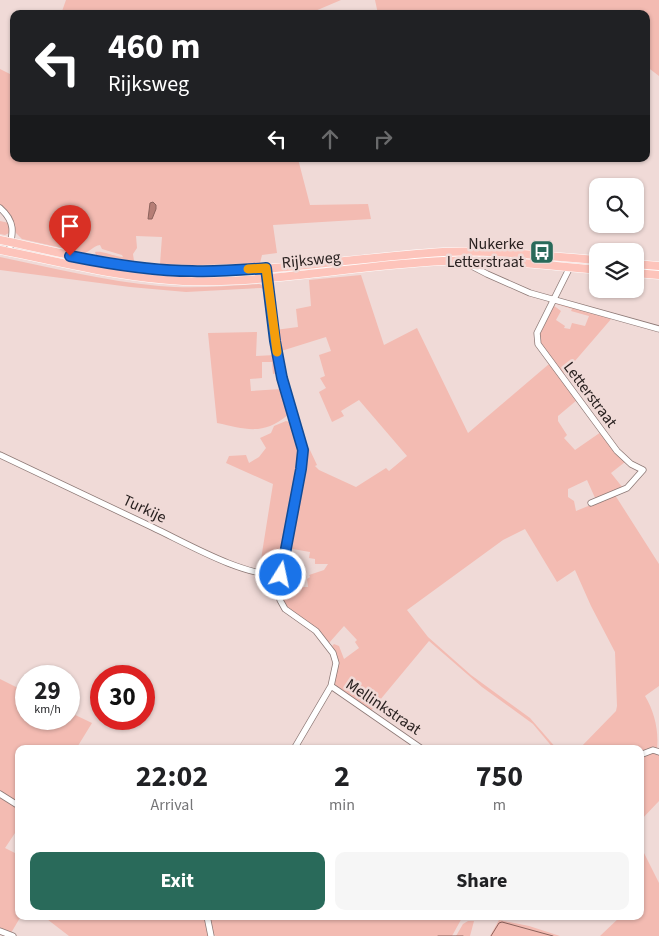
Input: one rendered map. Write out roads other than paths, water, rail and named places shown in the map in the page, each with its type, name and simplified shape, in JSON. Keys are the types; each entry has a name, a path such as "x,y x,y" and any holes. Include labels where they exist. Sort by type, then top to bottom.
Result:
{"highway":[{"name":"Rijksweg","path":"0,240 138,268 191,271 266,268 465,252 589,259"},
{"name":"Rijksweg","path":"0,250 103,272 147,278 202,281 266,278 394,265 462,261 511,262 589,269"},
{"path":"644,265 659,266"},
{"path":"644,274 659,275"}],"street":[{"path":"0,208 11,221 13,231 9,252"},
{"path":"462,261 530,293 659,328"},
{"name":"Letterstraat","path":"570,267 537,333 537,342 540,349 617,451 631,464 644,470 627,488 591,503"},
{"path":"266,268 282,378 303,450 279,596 282,607 316,631 333,653 336,663 331,686 296,745"},
{"name":"Turkije","path":"0,455 219,559 259,574 268,576 281,575"},
{"name":"Mellinkstraat","path":"331,686 416,745"},
{"path":"644,753 652,750 659,752"},
{"path":"0,794 15,803"},
{"path":"208,920 212,936"},
{"path":"0,931 13,936"}],"waterway":[{"path":"491,936 499,923 502,922 553,936"},
{"path":"438,936 463,936"}],"place":[{"name":"Nukerke Letterstraat","path":"542,252"}]}
